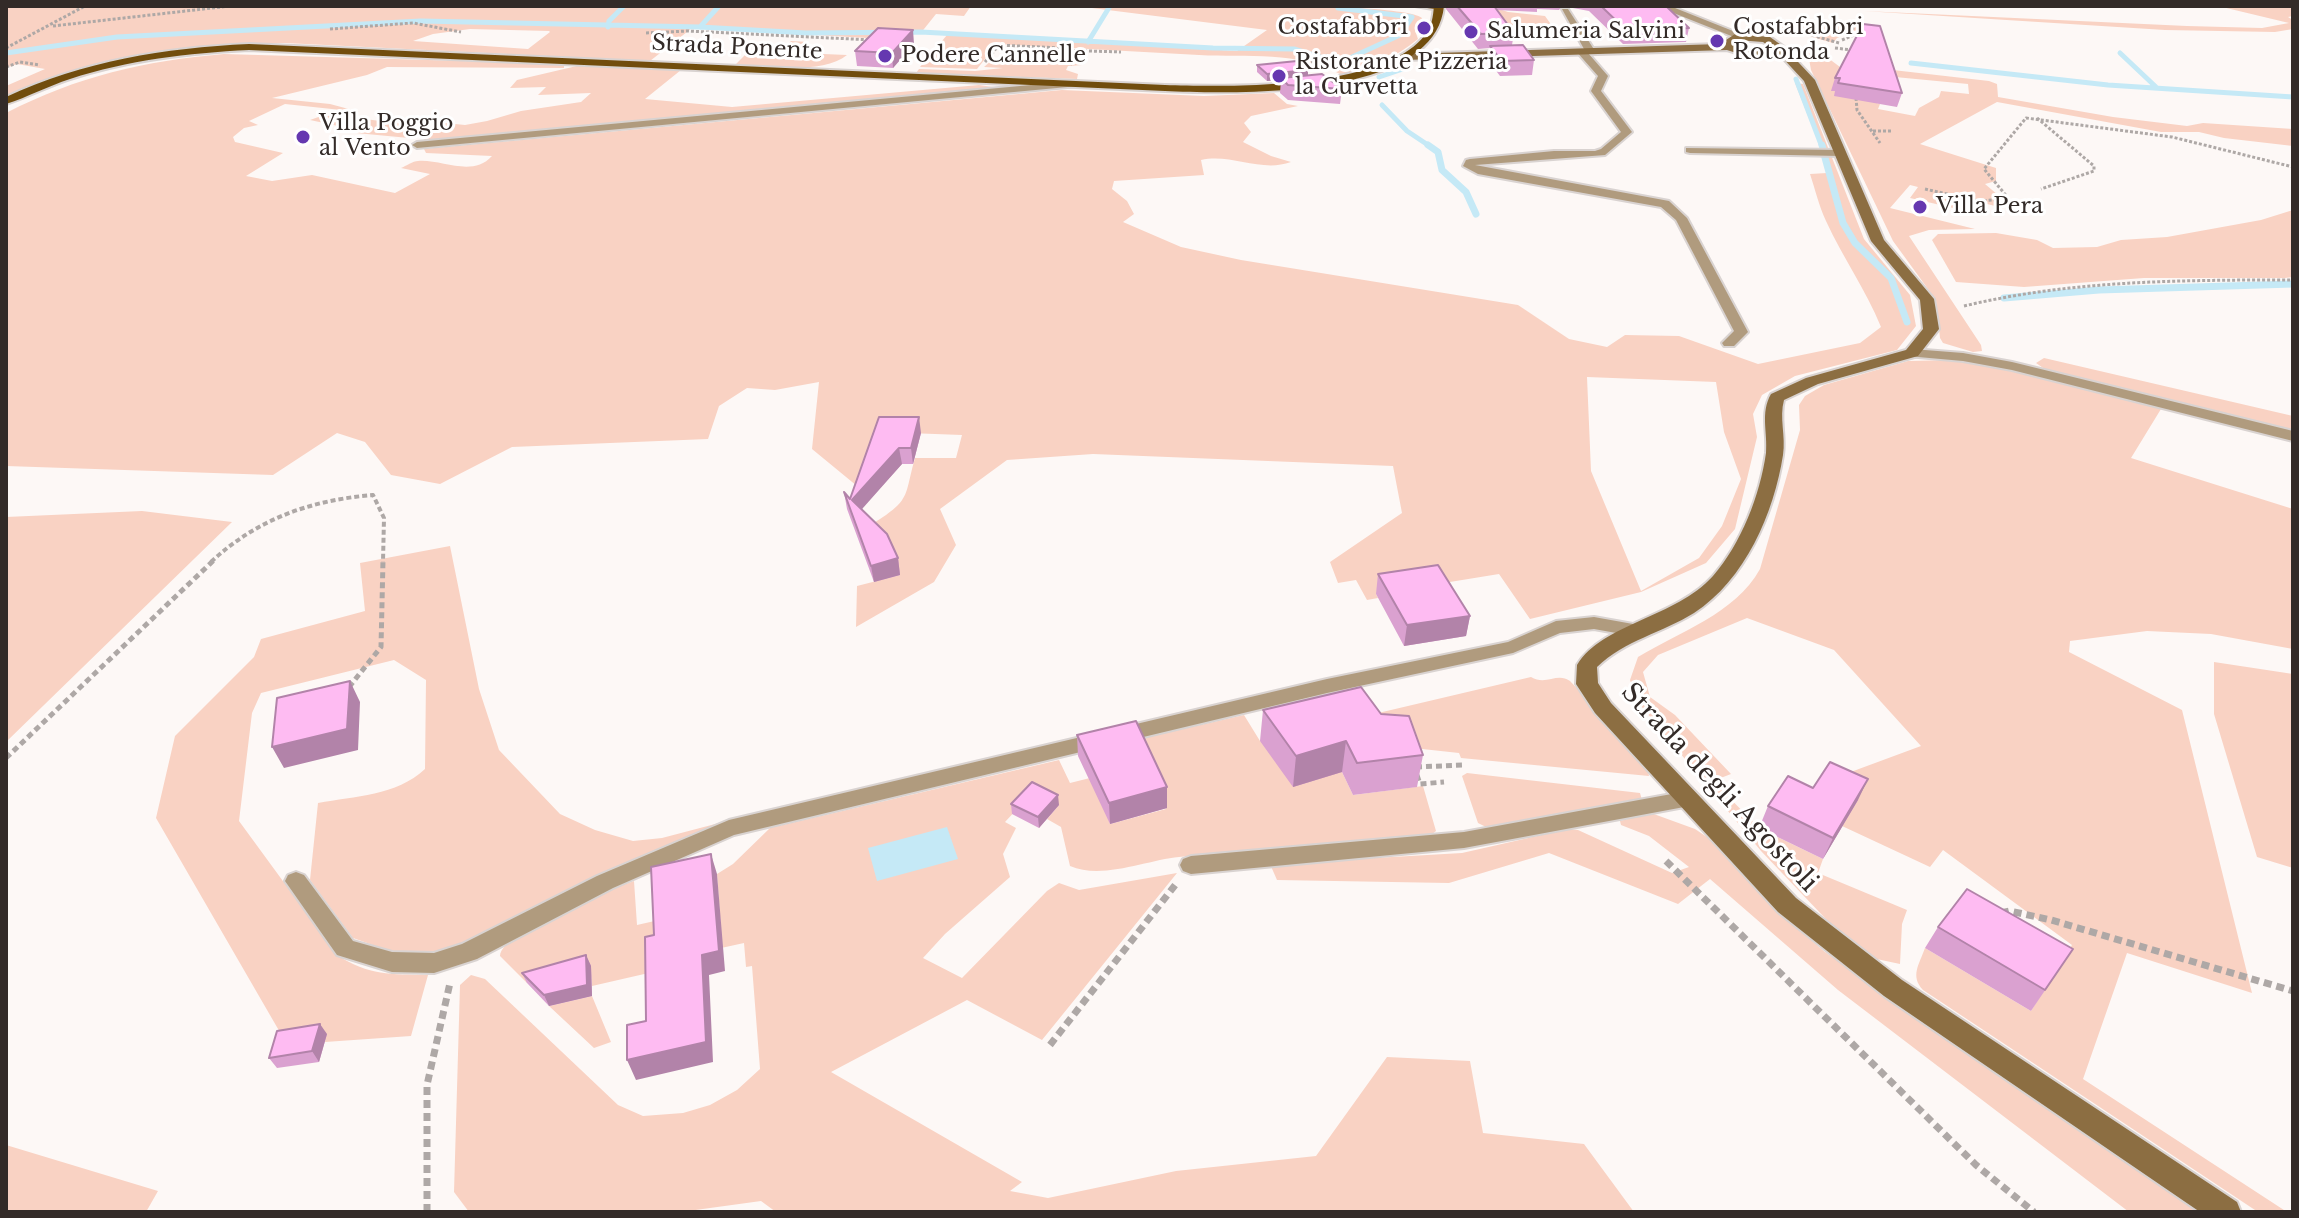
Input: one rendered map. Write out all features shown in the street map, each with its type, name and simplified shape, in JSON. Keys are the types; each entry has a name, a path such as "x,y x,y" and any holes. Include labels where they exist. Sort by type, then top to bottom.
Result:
{"main road":[{"path":"1427,40 1436,26 1439,7"},
{"name":"Strada Ponente","path":"6,101 43,84 124,61 249,47 1209,90 1282,87 1349,76 1404,57 1427,40"}],"street":[{"path":"1420,6 1439,7"},
{"path":"1661,6 1743,37"},
{"path":"1728,47 1725,44 1729,39 1766,39 1806,75 1878,241 1927,299 1931,329 1912,353"},
{"path":"1427,40 1518,53"},
{"path":"1404,57 1728,47 1757,54 1806,75"},
{"path":"1757,54 1773,53 1780,49"},
{"name":"Strada degli Agostoli","path":"1912,353 1812,381 1777,397 1771,412 1775,454 1751,531 1725,575 1687,609 1633,630 1601,649 1587,665 1587,684 1603,708 1787,905 1893,988 2226,1212"}],"lane":[{"path":"1565,11 1603,76 1596,91 1627,132 1605,152 1490,159 1470,162 1469,166 1478,171 1665,204 1681,218 1741,332 1729,343"},
{"path":"417,145 1074,84"},
{"path":"1690,150 1840,153"},
{"path":"1912,353 1945,353 2004,362 2157,404 2293,436"},
{"path":"296,881 345,948 392,962 434,963 469,952 605,882 729,828 1327,686 1513,647 1556,627 1594,623 1633,630"},
{"path":"1191,865 1464,840 1688,799"}],"path":[{"path":"6,48 53,26 85,6"},
{"path":"53,26 230,6"},
{"path":"1861,27 1868,29 1841,41 1811,35 1861,27"},
{"path":"646,33 731,33 885,40"},
{"path":"726,37 731,33"},
{"path":"813,41 817,37"},
{"path":"1059,51 1060,48 1121,52"},
{"path":"1835,48 1852,50"},
{"path":"1307,63 1328,55"},
{"path":"1856,98 1857,110 1880,143"},
{"path":"1925,189 1978,201 2009,199 1984,169 2026,118 2036,117 2172,137 2293,167"},
{"path":"2036,117 2094,166 2094,171 2070,176 2056,186 2041,189"},
{"path":"1872,131 1891,131"},
{"path":"1964,306 2002,295 2094,283 2293,280"},
{"path":"6,758 235,540 279,513 333,497 373,495 384,518 381,647 349,687"},
{"path":"1444,782 1420,784 1412,767 1463,765"},
{"path":"1666,861 1976,1165 2034,1212"},
{"path":"1050,1045 1191,865"},
{"path":"1992,916 2010,911 2051,920 2293,991"},
{"path":"427,1212 427,1085 450,982 458,975"}],"shaded area":[{"path":"6,6 971,6 964,16 936,14 920,34 909,33 903,40 692,28 650,61 285,43 213,46 108,62 73,71 6,97 6,86 45,69 17,64 6,68","holes":["470,29 549,31 528,49 413,41 433,34"]},
{"path":"1076,6 1316,6 1403,12 1422,18 1415,30 1418,39 1410,45 1382,62 1342,75 1290,58 997,44 977,69 920,67 947,35 1237,51 1267,30"},
{"path":"1490,6 1508,12 1545,16 1560,37 1505,38"},
{"path":"2218,6 2293,6 2293,16 2288,17 2293,20 2293,29 2275,32 2165,30 1864,11 2187,26 2262,28 2289,23"},
{"path":"1761,22 1864,28 1837,38 1833,43"},
{"path":"791,41 809,42 800,53 847,55 837,61 809,67 735,65 749,51 780,52"},
{"path":"1808,53 1824,55 1840,67 1836,91 1880,104 1878,109 1915,116 1919,108 1939,97 1941,91 1969,94 1968,84 1895,77 1884,69 1989,81 1997,84 1998,97 2113,117 2187,126 2203,123 2293,129 2293,146 2199,132 2161,132 1997,102 1920,144 1996,168 1996,181 1985,184 1998,195 1999,207 1983,203 1975,213 1910,198 1918,187 1910,185 1890,208 1975,229 1929,230 1909,236 1981,345 1982,351 1973,352 1943,343 1940,338 1936,300 1893,241 1811,70"},
{"path":"224,54 564,64 564,68 387,67 367,75 272,98 330,104 360,112 285,104 249,121 258,125 244,128 233,137 235,142 283,153 246,176 272,181 312,175 395,193 430,174 401,168 414,162 466,167 475,166 492,156 426,153 424,149 1062,90 1204,96 1274,93 1287,104 1298,106 1251,116 1244,123 1251,132 1243,142 1291,162 1268,165 1224,159 1201,160 1204,175 1114,181 1112,189 1127,201 1134,214 1123,222 1181,247 1241,260 1518,305 1569,339 1607,347 1625,335 1679,336 1758,364 1860,343 1881,327 1817,198 1810,174 1827,173 1795,83 1803,84 1864,239 1910,295 1916,326 1897,350 1795,376 1762,395 1753,414 1757,437 1735,529 1706,563 1641,592 1530,619 1499,574 1376,594 1378,598 1367,600 1356,580 1338,583 1330,562 1402,513 1393,466 1093,454 1007,460 940,509 956,545 934,582 856,627 857,586 900,575 874,523 895,508 905,496 915,458 956,458 962,435 881,432 878,491 857,486 812,449 819,382 775,390 747,388 719,406 708,439 512,447 440,484 391,475 365,442 337,433 273,475 6,466 6,113 59,89 112,72","holes":["1587,377 1716,382 1724,432 1741,479 1722,526 1699,558 1641,591 1591,471"]},
{"path":"1044,54 1064,56 1082,65 1068,66 1066,70 1078,74 1077,79 916,73 919,69 975,71 1003,68 984,67 992,60 1046,62 1050,56"},
{"path":"581,65 681,70 645,99 732,107 979,85 1000,88 424,140 436,122 465,125 521,111 581,102 591,93 538,95 546,87 510,88 517,80"},
{"path":"327,114 403,124 414,132 409,138 356,133 352,129 310,120"},
{"path":"2293,210 2293,277 2285,278 2144,278 2024,287 1956,282 1932,240 1938,234 1996,233 2037,240 2053,248 2097,247 2121,240 2167,237 2261,220"},
{"path":"2044,358 2293,416 2293,433 2046,370 2036,363"},
{"path":"1953,360 2015,370 2161,409 2131,458 2293,509 2293,649 2211,634 2147,631 2070,641 2069,652 2182,710 2252,993 2127,953 2083,1079 2287,1212 2258,1212 1923,990 1916,975 1925,948 2031,1011 2072,945 1943,850 1930,867 1842,826 1821,783 1921,746 1834,650 1747,618 1658,655 1643,672 1650,697 1675,715 1731,774 1713,781 1759,828 1823,859 1818,873 1907,910 1902,924 1900,964 1872,958 1844,938 1761,851 1637,701 1630,680 1638,657 1721,610 1749,585 1760,569 1800,430 1799,405 1805,396 1824,385 1908,361"},
{"path":"142,511 232,522 6,742 6,517"},
{"path":"450,546 479,689 499,750 560,814 595,830 633,841 662,838 719,823 594,878 471,944 436,954 393,952 353,938 310,880 318,803 388,790 425,769 426,680 394,660 261,693 252,713 239,821 337,955 370,970 428,975 411,1036 325,1042 326,1034 285,1041 156,818 175,736 254,657 261,639 365,611 360,563"},
{"path":"2214,662 2293,674 2293,868 2257,857 2214,714"},
{"path":"1531,677 1570,681 1646,761 1649,776 1461,758 1459,753 1404,747 1357,718"},
{"path":"1244,715 1260,741 1342,772 1353,795 1423,786 1436,831 1431,835 1210,854 1110,870 1083,870 1070,866 1061,827 1047,819 1059,805 1033,792 1005,822 1016,828 1003,854 1010,877 945,934 923,958 962,978 1047,891 1059,883 1079,890 1177,873 1042,1040 967,1000 831,1072 1022,1182 1010,1191 1048,1198 1176,1171 1316,1156 1387,1057 1470,1061 1483,1133 1584,1144 1634,1212 776,1212 761,1201 681,1212 469,1212 454,1192 460,985 471,975 485,979 618,1105 643,1116 683,1113 710,1105 737,1090 760,1069 752,966 746,967 744,943 712,950 713,974 653,972 592,986 590,966 527,983 500,956 518,934 558,912 634,881 637,925 659,920 721,929 717,874 733,864 770,828 1059,760 1070,783 1098,776 1110,824 1166,809 1135,740"},
{"path":"1467,773 1640,793 1642,800 1490,829 1478,823 1462,776"},
{"path":"1651,813 1695,829 1707,837 1773,908 1825,952 2206,1212 2129,1212 1838,990 1710,879 1678,904 1549,853 1449,883 1277,880 1270,864 1462,853 1568,829 1578,830 1672,873 1689,867 1649,836 1621,825 1620,821"},
{"path":"592,996 611,1042 594,1048 549,1006"},
{"path":"6,1145 158,1191 146,1212 6,1212"}],"water":[{"path":"947,827 958,859 877,881 868,848"}],"building":[{"path":"1457,6 1494,6 1514,33 1481,34"},
{"path":"1601,6 1666,6 1689,28 1626,30"},
{"path":"1863,24 1880,26 1902,93 1838,83 1840,78 1835,78"},
{"path":"878,28 913,30 892,53 855,51"},
{"path":"1523,45 1534,60 1502,61 1490,46"},
{"path":"1297,61 1308,70 1267,74 1257,65"},
{"path":"1322,74 1342,89 1288,85 1281,78"},
{"path":"879,417 919,417 911,448 899,448 852,500 887,534 898,558 871,566 844,492 850,499"},
{"path":"1438,565 1470,616 1407,625 1378,574"},
{"path":"350,681 347,729 272,747 277,698"},
{"path":"1361,687 1381,714 1409,716 1423,755 1357,763 1346,741 1296,756 1263,710"},
{"path":"1136,721 1167,787 1109,803 1077,735"},
{"path":"1830,762 1868,779 1833,838 1768,806 1788,776 1813,788"},
{"path":"1032,782 1058,795 1038,817 1011,804"},
{"path":"711,854 719,951 702,955 706,1042 627,1060 627,1025 646,1021 645,937 654,935 651,867"},
{"path":"1967,889 2073,949 2045,990 1938,927"},
{"path":"586,955 587,985 544,995 522,973"},
{"path":"320,1024 312,1051 269,1058 277,1031"}],"waterway":[{"path":"608,25 624,6"},
{"path":"700,27 719,6"},
{"path":"1089,41 1110,6"},
{"path":"1089,41 1294,49 1339,63 1400,35 1412,17 1338,8"},
{"path":"6,53 117,37 421,21 608,25"},
{"path":"608,25 700,27"},
{"path":"700,27 806,33 921,32 1089,41"},
{"path":"2120,53 2156,87"},
{"path":"1911,63 2108,85 2293,97"},
{"path":"1379,77 1406,68"},
{"path":"1796,79 1822,147"},
{"path":"1382,105 1407,131 1428,145"},
{"path":"1428,145 1438,152 1442,170 1466,192 1476,214"},
{"path":"1822,145 1823,149"},
{"path":"1824,154 1843,223 1855,243 1891,278 1907,322"},
{"path":"2004,298 2099,290 2293,284"}],"place":[{"name":"Costafabbri","path":"1424,28"},
{"name":"Salumeria Salvini","path":"1471,32"},
{"name":"Costafabbri Rotonda","path":"1717,41"},
{"name":"Podere Cannelle","path":"885,56"},
{"name":"Ristorante Pizzeria la Curvetta","path":"1279,76"},
{"name":"Villa Poggio al Vento","path":"303,137"},
{"name":"Villa Pera","path":"1920,207"}]}
